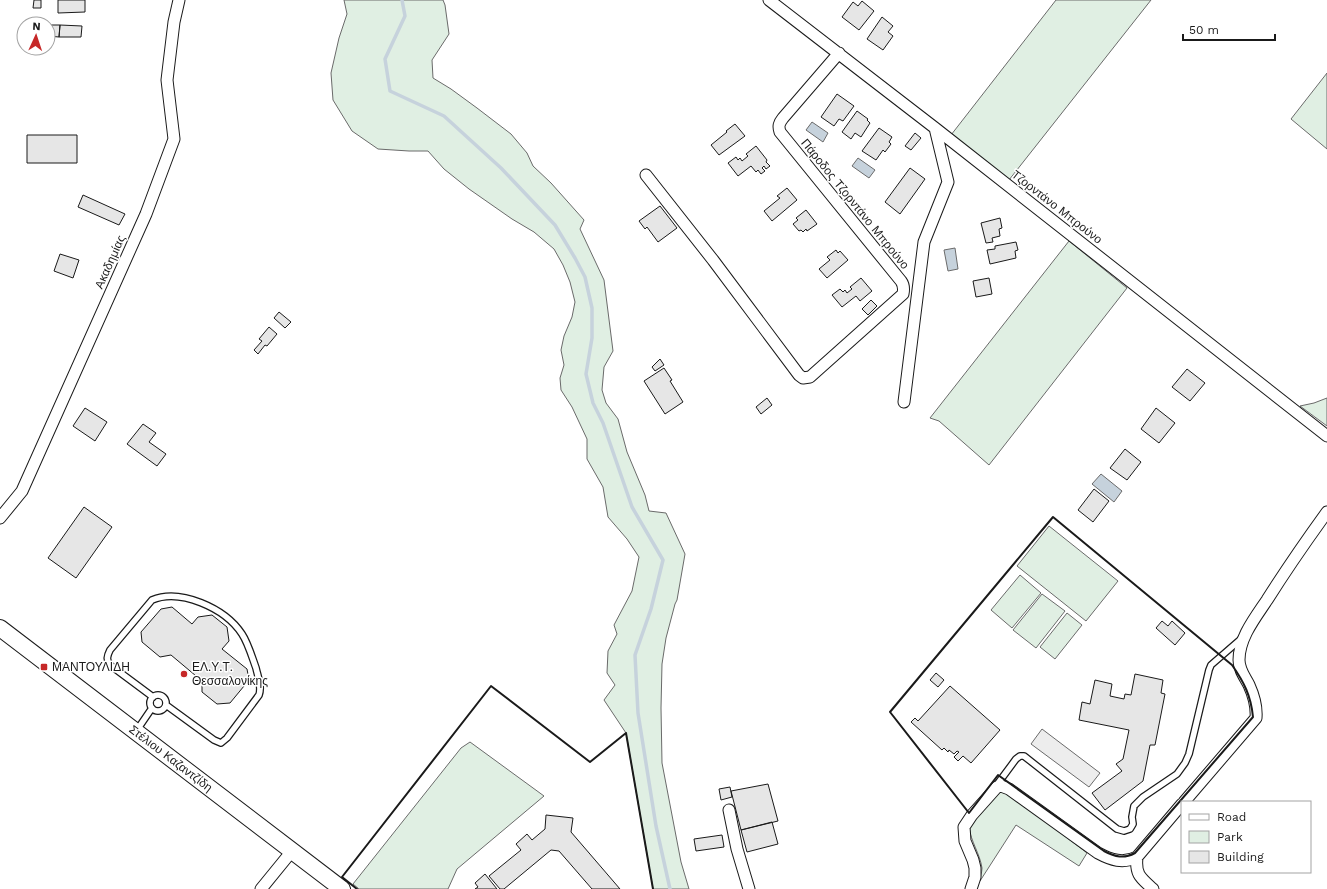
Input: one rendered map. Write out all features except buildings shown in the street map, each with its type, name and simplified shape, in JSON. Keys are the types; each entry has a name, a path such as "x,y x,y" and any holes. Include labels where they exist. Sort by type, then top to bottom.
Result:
{"main road":[{"name":"Στέλιου Καζαντζίδη","path":"0,628 342,889"}],"street":[{"name":"Ακαδημίας","path":"0,518 22,491 146,214 174,139 167,80 174,22 179,0"},
{"name":"Τζορντάνο Μπρούνο","path":"769,0 935,128 1327,436"},
{"name":"Πάροδος Τζορντάνο Μπρούνο","path":"646,175 713,260 798,375 803,378 810,377 903,294 904,291 901,281 780,132 778,127 783,118 839,53"},
{"path":"904,402 924,242 948,182 935,128"},
{"path":"1185,801 1256,718 1257,709 1254,699 1249,685 1241,671 1239,662 1240,651 1245,635 1288,566 1327,512"},
{"path":"971,889 975,877 975,868 965,841 964,827 993,790 1001,786 1005,787 1098,853 1112,860 1131,860 1137,857 1181,805"},
{"path":"729,810 737,850 749,889"},
{"path":"261,889 292,851"},
{"path":"1137,857 1136,872 1153,889"}],"lane":[{"path":"153,697 110,665 107,658 110,650 152,600 157,598 182,597 211,607 224,616 242,634 254,662 259,682 259,695 221,743 214,740 166,705 166,702 162,696 156,695 150,702 152,708 158,711 166,705"},
{"path":"993,790 1018,757 1024,756 1117,829 1124,831 1130,829 1133,824 1132,817 1134,806 1143,797 1177,774 1185,763 1189,754 1211,665 1222,657 1245,635"},
{"path":"135,731 152,708"}],"green space":[{"path":"344,0 443,0 449,34 432,60 433,78 451,89 511,134 527,153 533,166 551,183 584,220 580,229 604,280 613,351 604,367 602,390 606,403 618,419 627,452 645,495 649,511 666,513 685,554 677,600 666,638 662,664 661,708 662,763 681,862 689,889 653,889 626,733 604,700 615,685 607,673 608,651 617,634 614,625 632,591 639,557 627,539 608,517 603,487 587,459 587,439 572,407 561,390 560,378 564,365 561,350 564,336 572,317 575,302 570,282 554,249 534,232 512,219 469,189 444,169 428,151 378,149 352,131 333,100 331,73 339,38 347,14"},
{"path":"1056,0 1151,0 1009,180 951,135"},
{"path":"1327,73 1327,149 1291,119"},
{"path":"1069,241 1127,288 989,465 939,421 930,418"},
{"path":"1327,398 1327,426 1300,406 1314,403"},
{"path":"1049,526 1118,581 1086,621 1017,566"},
{"path":"1020,575 1041,593 1012,628 991,610"},
{"path":"1042,594 1065,611 1036,648 1013,630"},
{"path":"1067,613 1082,625 1055,659 1040,647"},
{"path":"470,742 544,796 457,869 448,889 359,889 353,884 461,748"},
{"path":"1001,791 1007,792 1087,853 1079,866 1016,825 980,881 982,868 981,863 969,827 996,793"}],"shaded area":[{"path":"812,122 828,133 823,142 806,130"},
{"path":"858,158 875,170 869,178 852,166"},
{"path":"955,248 958,269 948,271 944,250"},
{"path":"1101,474 1122,491 1114,502 1092,484"},
{"path":"1042,729 1100,773 1089,787 1031,744"}],"waterway":[{"path":"402,0 405,16 385,59 390,91 444,116 501,168 555,225 585,277 592,308 592,338 586,374 593,403 603,423 632,507 663,560 651,609 635,655 638,713 656,826 670,889"}],"wall":[{"path":"1053,517 1232,665 1240,677 1251,702 1253,717 1135,853 1123,857 1112,855 1104,851 998,775 969,813 890,712 1053,517"},
{"path":"357,889 342,877 491,686 590,762 626,733 653,889"}],"place":[{"name":"ΜΑΝΤΟΥΛΙΔΗ","path":"44,667"},
{"name":"ΕΛ.Υ.Τ. Θεσσαλονίκης","path":"184,674"}]}
